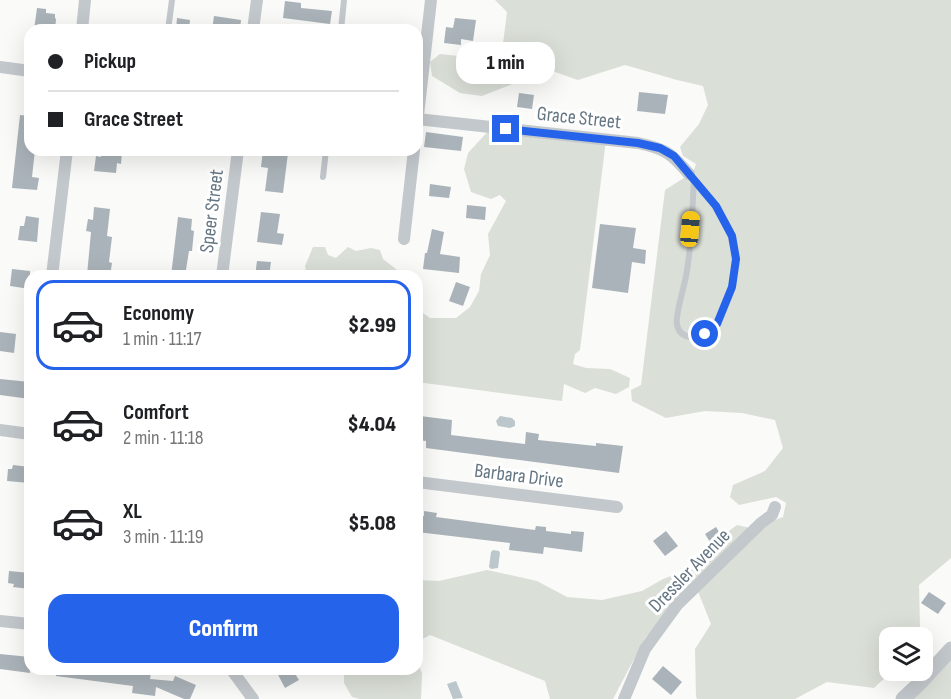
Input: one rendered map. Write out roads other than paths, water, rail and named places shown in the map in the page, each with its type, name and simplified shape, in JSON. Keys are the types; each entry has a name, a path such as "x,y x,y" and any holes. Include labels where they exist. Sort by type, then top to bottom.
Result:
{"street":[{"path":"83,24 85,0"},
{"path":"254,24 257,0"},
{"path":"423,68 431,0"},
{"path":"0,67 24,70"},
{"name":"Grace Street","path":"423,120 638,143 660,148 674,156 692,177"},
{"path":"53,270 66,156"},
{"name":"Speer Street","path":"223,270 237,156"},
{"path":"404,239 413,156"},
{"path":"0,430 24,433"},
{"name":"Barbara Drive","path":"423,483 617,507"},
{"name":"Dressler Avenue","path":"624,699 645,649 677,604 772,515 775,507"},
{"path":"0,621 24,623"},
{"path":"903,699 951,649"},
{"path":"235,675 253,699"}],"lane":[{"path":"169,24 172,0"},
{"path":"342,24 344,0"},
{"path":"323,177 325,156"},
{"path":"692,177 716,206 725,221 732,236 736,259 732,287 717,324 705,334 691,338 684,336 676,323 687,273 692,177"}]}
